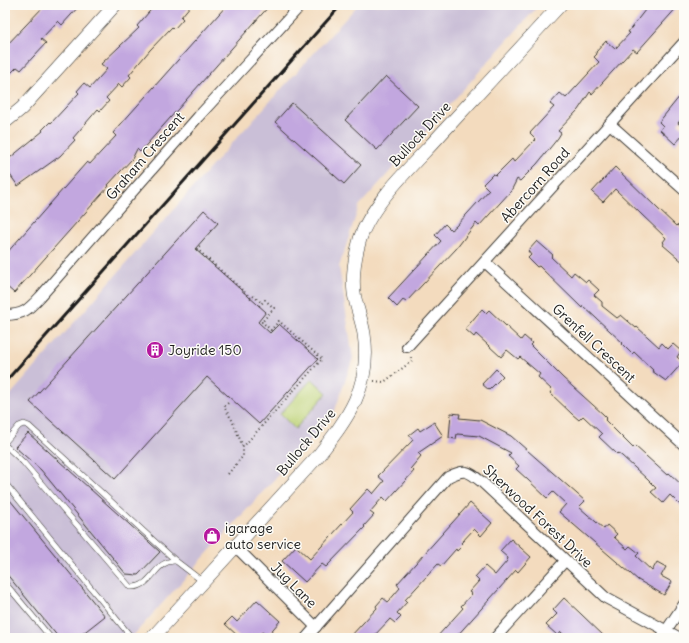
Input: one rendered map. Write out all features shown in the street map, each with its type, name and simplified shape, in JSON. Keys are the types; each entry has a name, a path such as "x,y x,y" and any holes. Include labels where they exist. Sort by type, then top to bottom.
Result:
{"street":[{"path":"5,122 22,108 55,73 115,5"},
{"name":"Graham Crescent","path":"5,315 18,315 28,310 198,117 301,5"},
{"name":"Bullock Drive","path":"152,638 318,456 342,426 355,402 363,381 366,364 364,334 354,292 354,272 356,254 366,225 399,180 560,5"},
{"name":"Abercorn Road","path":"407,347 684,42"},
{"path":"610,124 684,190"},
{"name":"Grenfell Crescent","path":"485,262 684,445"},
{"name":"Sherwood Forest Drive","path":"306,638 448,477 460,471 468,472 483,483 532,527 565,561 606,598 663,634 680,638"},
{"name":"Jug Lane","path":"235,546 316,627"},
{"path":"496,638 565,561"},
{"path":"663,634 684,604"}],"lane":[{"path":"176,561 163,564 143,585 138,588 130,587 5,443 19,426 24,424 29,426 176,561 203,582"},
{"path":"5,483 132,638"},
{"path":"5,583 51,638"}],"path":[{"path":"200,246 197,249 251,298 254,296 262,303"},
{"path":"243,447 322,359 279,321 271,330 261,323 274,308 265,300 259,306"},
{"path":"363,381 384,382 412,362 407,347"},
{"path":"228,403 224,407 232,420 243,447 243,456 228,474"}],"shaded area":[{"path":"358,5 539,5 359,206 339,267 353,358 334,413 131,638 5,638 5,401 233,142"}],"green space":[{"path":"312,379 327,393 295,429 280,414"}],"building":[{"path":"45,5 80,5 62,25 58,21 41,39 46,43 21,70 17,67 5,79 5,47"},
{"path":"155,5 191,5 181,17 183,19 174,29 172,27 150,50 129,75 131,77 122,87 119,84 106,98 109,101 100,111 98,109 73,138 75,140 60,156 18,186 8,172 5,174 5,160 11,157 43,131 42,130 50,122 51,123 79,93 77,91 84,83 90,88 107,69 101,64 139,28 137,26"},
{"path":"227,5 270,5 140,152 137,149 132,159 108,185 109,186 14,293 5,285 5,255 86,163 87,162 90,164 116,136 113,133"},
{"path":"649,5 679,5 637,52 633,49 592,94 590,92 578,110 558,131 561,133 558,138 537,164 520,181 517,179 511,191 479,226 476,223 456,249 406,302 403,300 397,307 388,298 441,241 435,235 445,224 451,230 456,226 489,190 483,184 493,174 496,175 512,159 514,162 536,139 530,133 554,107 550,104 560,93 566,98 599,62 594,57 597,54 596,52 606,41 615,49 630,33 628,32"},
{"path":"386,76 418,106 377,150 345,120"},
{"path":"684,91 684,116 678,123 684,129 684,134 675,144 660,130 663,126 659,122"},
{"path":"292,103 361,165 344,184 275,122"},
{"path":"615,167 676,226 677,225 684,231 684,263 663,245 666,238 615,189 603,202 592,192"},
{"name":"Joyride 150","path":"204,210 218,223 195,249 266,312 258,322 270,333 279,324 318,359 259,424 207,377 115,479 30,402"},
{"path":"537,241 553,255 551,257 571,276 574,272 586,282 588,280 599,290 594,295 602,302 602,306 617,318 621,315 659,347 662,343 668,349 673,344 681,351 677,357 683,362 666,381 652,371 653,370 634,352 632,354 622,344 623,343 583,306 582,308 539,266 537,267 528,258 531,255 528,251"},
{"path":"482,309 486,313 489,310 521,340 524,336 532,343 530,345 563,378 607,418 605,420 633,448 635,446 667,475 669,473 684,487 684,509 670,495 663,503 651,492 656,488 599,437 602,434 583,416 579,420 550,393 552,390 538,377 540,374 520,357 518,359 507,350 501,357 476,334 474,337 465,329"},
{"path":"496,369 503,376 489,390 482,384"},
{"path":"451,413 460,414 459,418 480,420 511,436 585,501 579,507 604,529 607,525 617,534 614,537 627,549 630,546 639,553 636,556 652,571 657,562 666,567 661,576 672,582 664,595 638,580 559,512 566,504 553,492 547,498 516,469 519,466 508,456 511,453 479,436 457,434 456,439 449,438"},
{"path":"434,422 443,436 418,453 421,456 411,468 414,471 387,501 383,497 370,512 374,515 364,526 365,527 326,567 322,564 305,582 282,561 296,546 310,559 353,512 350,509 368,489 373,494 384,481 378,476 413,440 409,435 418,428 420,431"},
{"path":"28,433 160,552 138,575 126,574 41,470 15,447"},
{"path":"5,494 105,616 77,638 59,638 5,572"},
{"path":"470,503 492,523 481,536 474,529 461,543 463,545 457,551 456,549 441,566 438,564 405,600 407,602 397,613 401,617 395,623 390,619 372,638 349,638 377,608 376,606 383,598 388,602 400,588 397,584"},
{"path":"511,539 531,557 518,572 516,570 455,638 436,638 463,608 461,606 472,594 469,592 479,581 475,577 485,566 495,575 507,561 508,558 500,551"},
{"path":"564,598 606,638 567,638 561,632 558,636 546,625 557,614 553,610"},
{"path":"257,600 280,621 267,636 262,632 257,638 240,638 225,624 232,617 237,622"}],"railway":[{"path":"5,382 341,5"}],"place":[{"name":"Joyride 150","path":"155,350"},
{"name":"igarage auto service","path":"212,536"}]}
